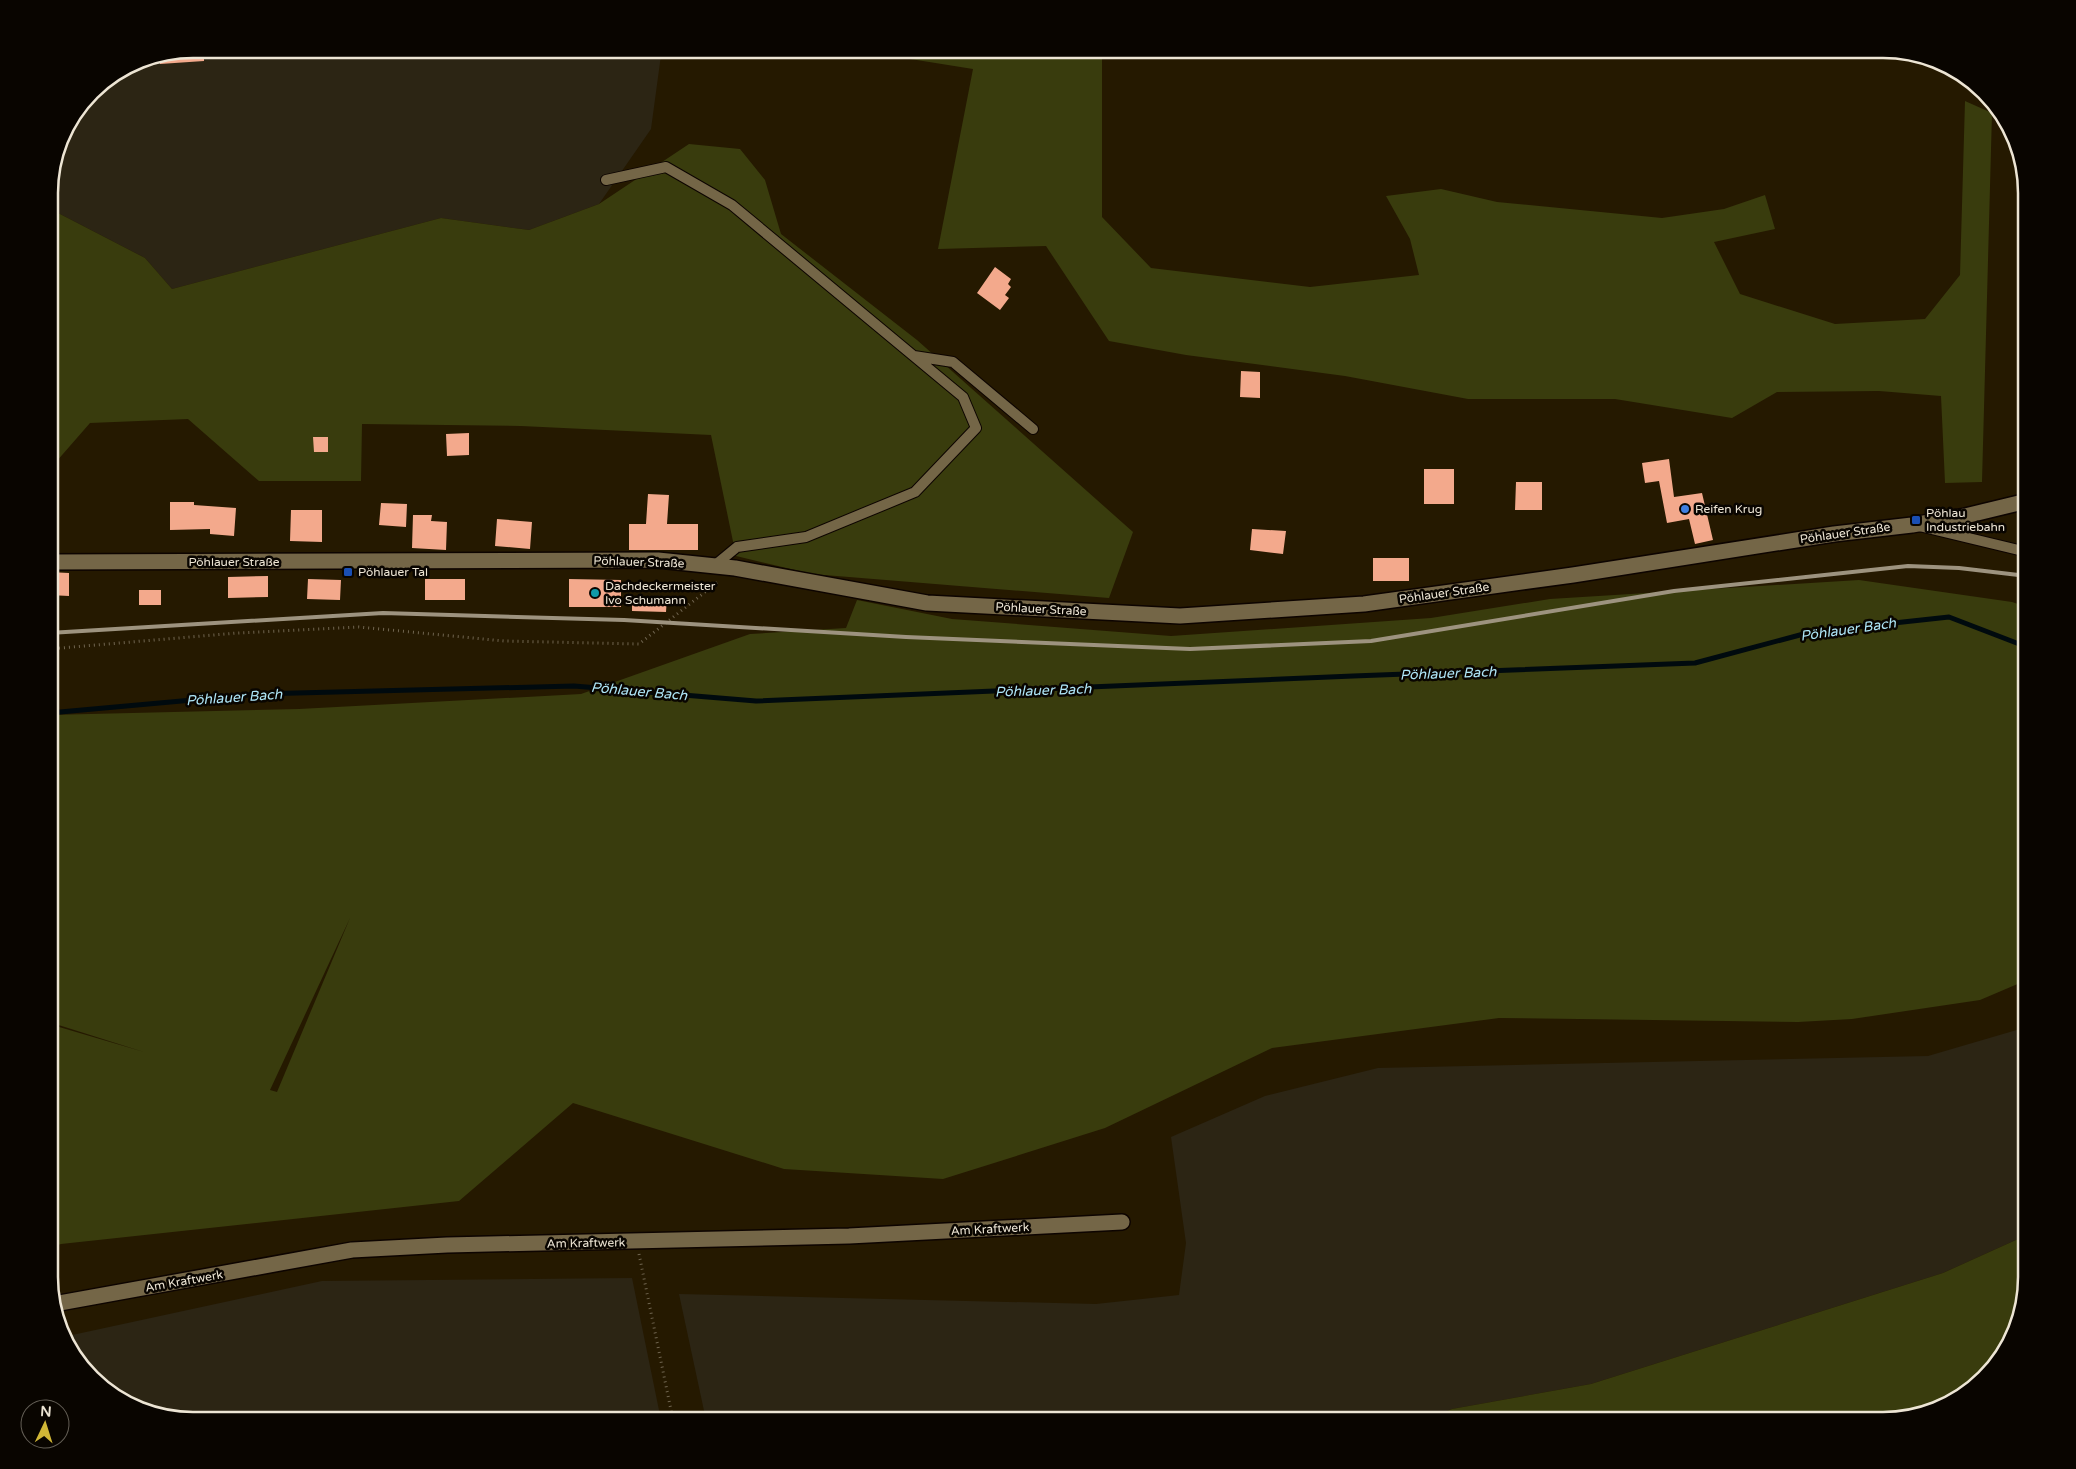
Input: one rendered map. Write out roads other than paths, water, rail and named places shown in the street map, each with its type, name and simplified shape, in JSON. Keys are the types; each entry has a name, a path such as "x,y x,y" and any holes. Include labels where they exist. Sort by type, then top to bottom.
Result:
{"street":[{"name":"Pöhlauer Straße","path":"58,562 658,560 735,568 927,603 1180,616 1364,604 1965,516 2018,502"},
{"name":"Am Kraftwerk","path":"60,1303 352,1250 447,1245 849,1236 1122,1222"}],"lane":[{"path":"606,180 666,167 732,205 963,397 976,428 915,492 806,537 737,547 714,566"},
{"path":"913,356 952,362 1033,429"},
{"path":"1912,524 2018,550"}],"waterway":[{"name":"Pöhlauer Bach","path":"58,712 258,694 574,686 756,701 1695,663 1811,632 1949,617 2018,644"}],"railway":[{"path":"58,632 383,613 624,620 906,637 1190,649 1371,641 1674,591 1908,566 1959,568 2018,575"}],"place":[{"name":"Reifen Krug","path":"1685,509"},
{"name":"Pöhlau Industriebahn","path":"1916,520"},
{"name":"Pöhlauer Tal","path":"348,572"},
{"name":"Dachdeckermeister Ivo Schumann","path":"595,593"}]}
